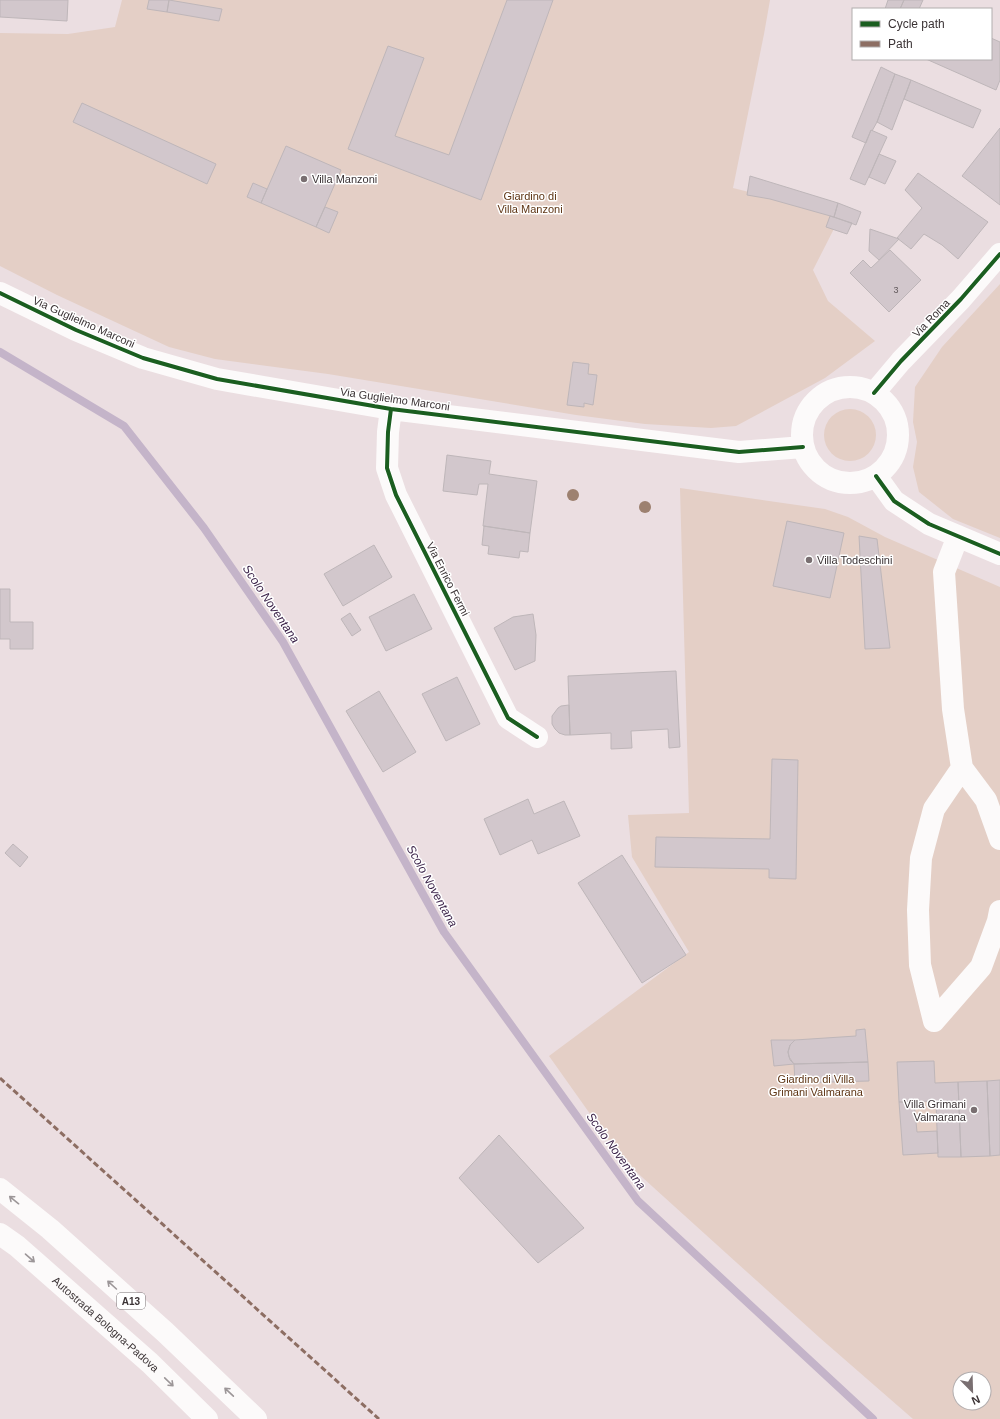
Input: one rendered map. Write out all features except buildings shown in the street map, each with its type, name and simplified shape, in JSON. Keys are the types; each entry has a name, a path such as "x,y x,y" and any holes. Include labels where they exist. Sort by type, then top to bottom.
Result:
{"main road":[{"name":"Via Roma","path":"874,393 901,361 962,298 1000,254"},
{"name":"Via Guglielmo Marconi","path":"0,292 76,330 143,358 217,379 391,409 739,452 803,447"},
{"path":"843,388 859,388 874,393 885,402 893,414 898,427 898,441 895,455 887,467 876,476 859,483 841,483 824,476 811,464 803,447 802,431 806,416 815,402 828,393 843,388"},
{"name":"Via Enrico Fermi","path":"391,409 388,432 387,468 396,495 508,718 536,736"},
{"path":"876,476 894,501 929,524 1000,554"},
{"path":"958,536 944,572 953,709 962,768 986,800 1000,840"},
{"path":"962,768 934,809 921,858 918,910 920,965 934,1021 980,967 998,921 1000,911"},
{"name":"A13","path":"0,1189 50,1229 165,1332 256,1419"},
{"name":"Autostrada Bologna-Padova","path":"0,1234 23,1251 150,1363 207,1419"}],"green space":[{"name":"Giardino di Villa Manzoni","path":"122,0 770,0 733,188 841,215 813,270 828,301 875,341 825,378 736,426 711,428 645,424 576,415 328,374 215,359 169,347 57,295 0,266 0,33 68,34 115,27"},
{"path":"1000,284 1000,538 953,519 919,492 913,467 917,442 913,422 915,387 942,347"},
{"path":"845,409 855,409 864,413 872,421 876,430 876,440 872,449 864,457 855,461 845,461 836,457 828,449 824,440 824,430 828,421 836,413"},
{"name":"Giardino di Villa Grimani Valmarana","path":"680,488 825,509 848,517 885,537 1000,587 1000,1419 913,1419 820,1338 622,1159 549,1056 689,952 632,857 628,815 689,813"}],"waterway":[{"name":"Scolo Noventana","path":"0,352 124,426 204,528 283,642 444,932 638,1201 873,1419"}],"marked path":[{"path":"0,1078 379,1419"}],"cycle path":[{"path":"874,393 901,361 961,299 1000,254"},
{"path":"0,293 76,330 143,358 217,379 391,409 739,452 803,447"},
{"path":"391,409 388,432 387,468 396,495 508,718 537,737"},
{"path":"876,476 894,501 929,524 1000,554"}],"place":[{"name":"Villa Manzoni","path":"304,179"},
{"name":"Villa Todeschini","path":"809,560"},
{"name":"Villa Grimani Valmarana","path":"974,1110"}]}
